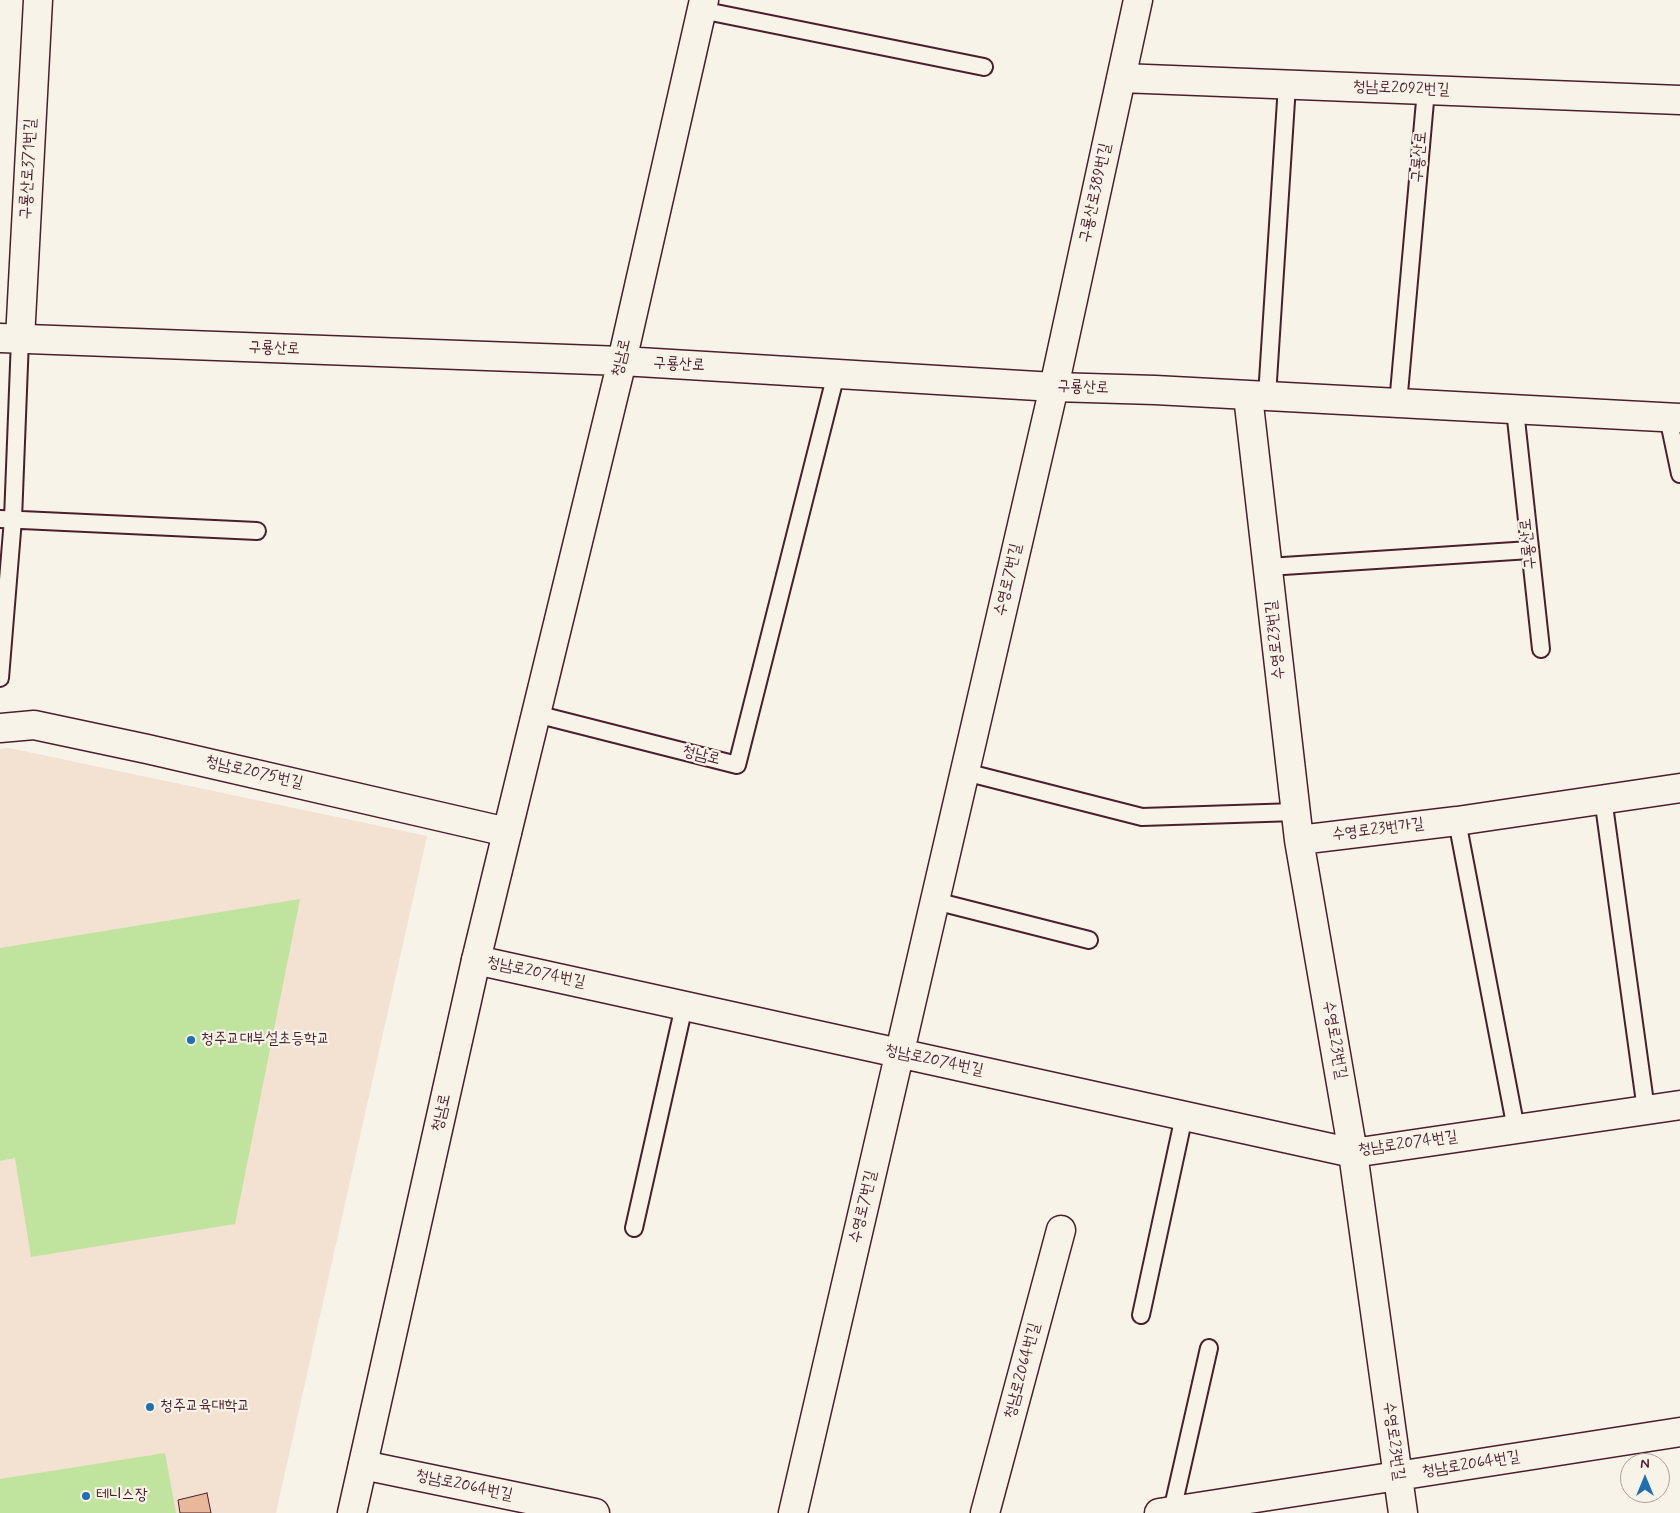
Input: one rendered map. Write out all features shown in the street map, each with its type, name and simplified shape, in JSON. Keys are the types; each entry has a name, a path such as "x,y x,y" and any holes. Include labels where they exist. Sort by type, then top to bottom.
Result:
{"street":[{"name":"구룡산로371번길","path":"10,338 38,0"},
{"name":"구룡산로389번길","path":"1054,387 1138,0"},
{"name":"청남로","path":"352,1513 476,960 622,361 702,5"},
{"name":"청남로2092번길","path":"1121,78 1680,100"},
{"name":"구룡산로","path":"10,338 622,361 1054,387 1674,418"},
{"name":"수영로7번길","path":"793,1513 1054,387"},
{"name":"수영로23번길","path":"1257,396 1268,568 1299,840 1353,1153 1403,1513"},
{"name":"청남로2075번길","path":"0,728 34,725 147,749 507,832"},
{"name":"수영로23번가길","path":"1299,840 1457,821 1680,788"},
{"name":"청남로2074번길","path":"476,960 1353,1153 1680,1105"},
{"name":"청남로2064번길","path":"986,1513 1061,1230"},
{"name":"청남로2064번길","path":"1166,1512 1680,1432"},
{"name":"청남로2064번길","path":"363,1465 595,1513"}],"lane":[{"path":"702,5 984,67"},
{"path":"1257,396 1288,85"},
{"name":"구룡산로","path":"1398,404 1426,90"},
{"path":"0,678 10,338"},
{"name":"청남로","path":"536,714 737,765 836,374"},
{"name":"구룡산로","path":"1515,410 1541,648"},
{"name":"구룡산로","path":"1674,418 1680,474"},
{"path":"6,519 257,531"},
{"path":"1268,568 1530,550"},
{"path":"965,772 1142,817 1296,812"},
{"path":"1603,798 1646,1110"},
{"path":"1457,821 1516,1129"},
{"path":"935,901 1089,940"},
{"path":"634,1228 684,1006"},
{"path":"1141,1316 1184,1116"},
{"name":"청남로2064번길","path":"1166,1512 1209,1348"}],"shaded area":[{"name":"청주교대부설초등학교","path":"9,748 427,836 276,1513 0,1513 0,749"}],"green space":[{"path":"300,899 235,1224 31,1257 15,1158 0,1161 0,948"},
{"name":"테니스장","path":"165,1453 176,1513 0,1513 0,1479"}],"building":[{"path":"207,1493 211,1513 180,1513 178,1500"}],"place":[{"name":"청주교대부설초등학교","path":"191,1040"},
{"name":"청주교육대학교","path":"150,1407"},
{"name":"테니스장","path":"86,1496"}]}
